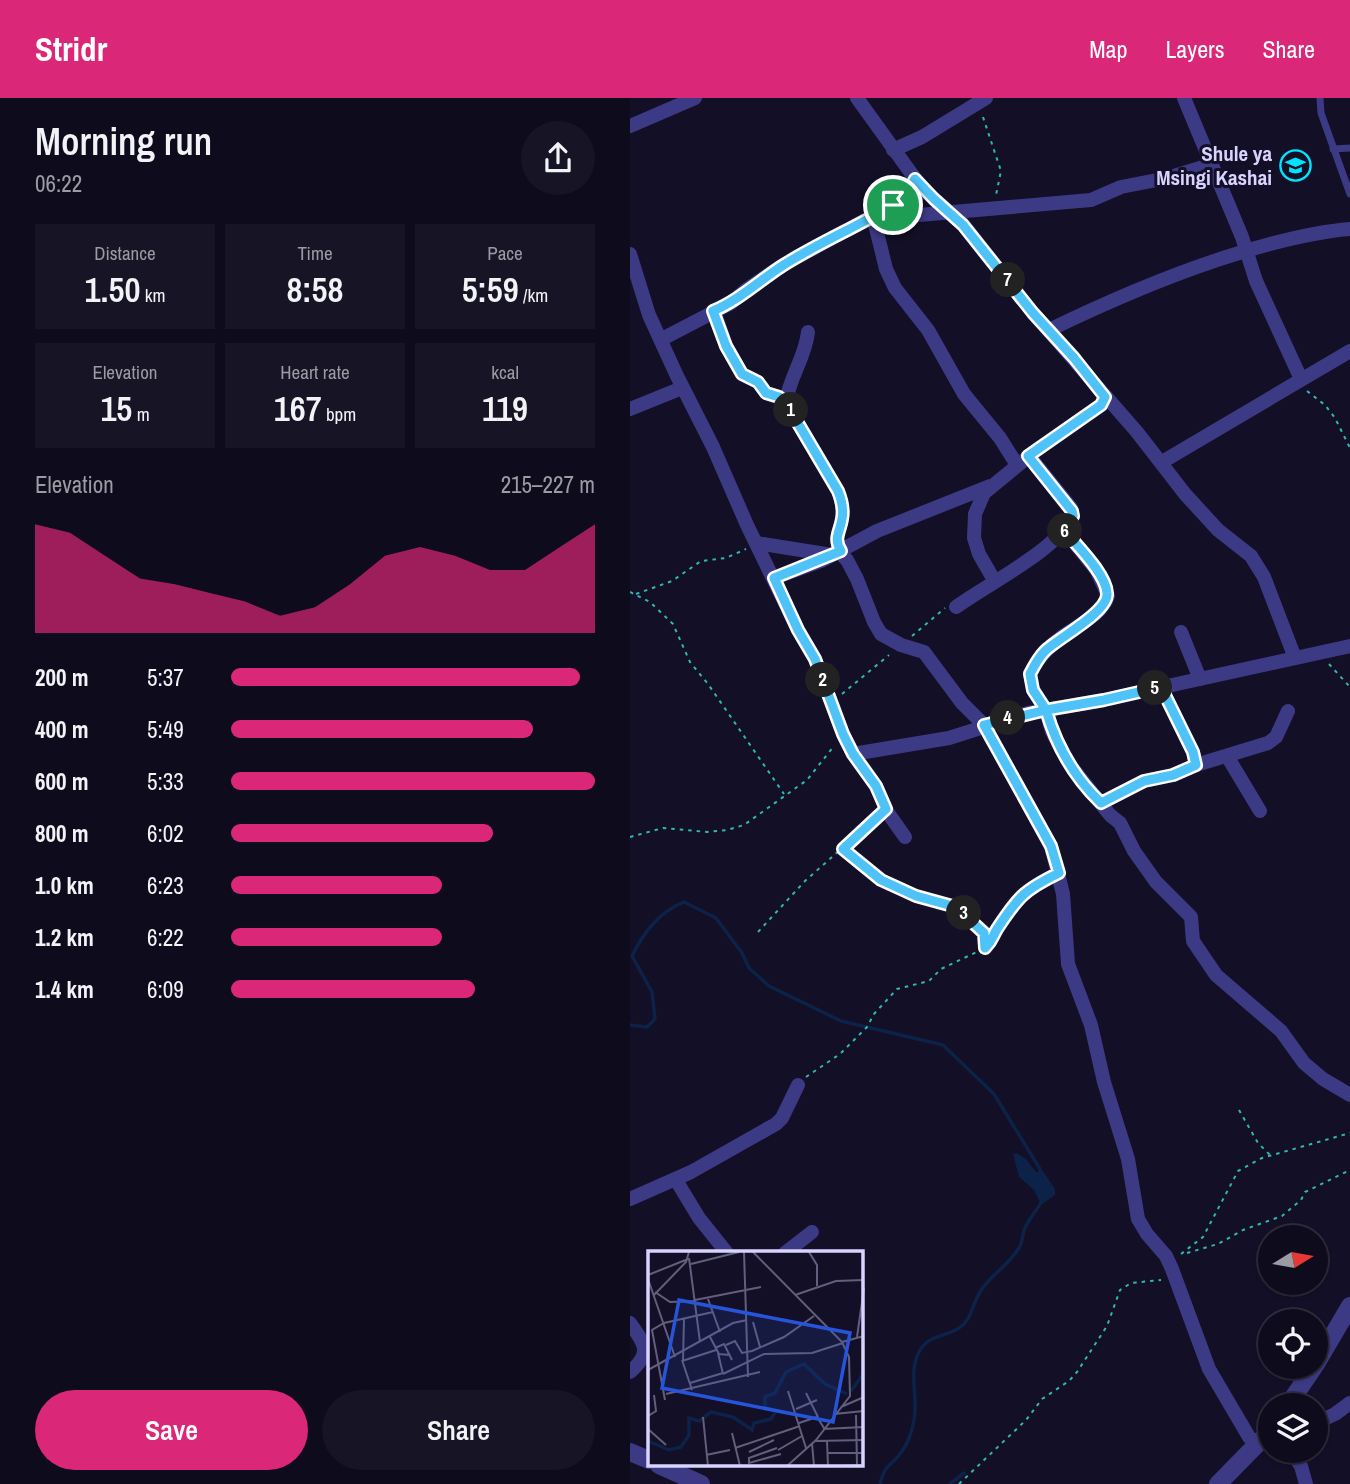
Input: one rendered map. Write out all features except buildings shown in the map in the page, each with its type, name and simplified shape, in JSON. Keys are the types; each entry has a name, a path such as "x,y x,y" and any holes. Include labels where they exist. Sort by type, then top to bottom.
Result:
{"street":[{"path":"630,126 695,98"},
{"path":"857,98 915,179 975,239 1033,313 1161,462 1185,494 1218,530 1241,547 1257,564 1271,593 1295,658"},
{"path":"1184,98 1256,281 1300,379"},
{"path":"893,150 922,137 982,100"},
{"path":"873,218 1091,200 1121,187 1167,178 1210,165"},
{"path":"662,339 731,303 783,265 873,218 900,199 915,179"},
{"path":"873,218 886,269 895,288 928,330 964,394 996,432 1072,511 1073,516 1065,531 1041,551 956,607"},
{"path":"1049,330 1163,278 1246,251 1304,236 1350,229"},
{"path":"630,254 649,315 756,543 815,659 843,734 905,837"},
{"path":"713,311 726,346 742,374 758,382 766,393 779,397 786,403 838,491 843,504 842,522 836,534 838,553"},
{"path":"786,403 788,389 802,360 808,332"},
{"path":"1161,462 1350,351"},
{"path":"630,409 682,388"},
{"path":"774,578 838,553 877,531 990,486 1101,405 1105,397"},
{"path":"990,486 981,500 973,526 979,554 994,580"},
{"path":"1065,531 1097,571 1108,596 1096,612 1044,652 1030,679 1033,690 1046,710 1060,749 1101,803 1121,823 1134,851 1156,882 1191,917 1193,941 1216,975 1281,1031 1296,1054 1314,1073 1350,1096"},
{"path":"756,543 838,553 847,560 881,634 901,645 924,652 962,703 984,725 1051,846 1063,894 1068,964 1091,1025 1104,1082 1128,1159 1138,1219 1167,1259 1209,1369 1249,1437 1258,1437"},
{"path":"1181,632 1200,679"},
{"path":"853,754 964,735 984,725 1046,710 1104,700 1350,646"},
{"path":"1161,687 1193,752 1196,765"},
{"path":"1101,803 1144,781 1173,775 1273,741 1288,711"},
{"path":"1227,756 1260,811"},
{"path":"630,1199 676,1180 776,1124 782,1118 798,1085"},
{"path":"676,1180 699,1218 725,1251"},
{"path":"787,1251 811,1232"},
{"path":"1328,1343 1350,1306"},
{"path":"630,1323 643,1343 646,1357 630,1372"},
{"path":"1328,1417 1350,1403"},
{"path":"1219,1484 1258,1446"},
{"path":"630,1452 648,1460"},
{"path":"1300,1463 1306,1484"},
{"path":"661,1466 697,1483"}],"lane":[{"path":"1320,98 1321,113 1350,194"},
{"path":"1334,149 1350,148"}],"path":[{"path":"982,100 1001,171 996,191 998,209"},
{"path":"1300,379 1305,389 1325,405 1335,418 1350,447"},
{"path":"636,594 672,581 701,561 726,558 756,543"},
{"path":"630,592 650,602 673,624 690,662 784,794"},
{"path":"1319,652 1350,687"},
{"path":"630,837 663,828 707,832 744,825 807,780 843,734"},
{"path":"758,933 805,881 886,809"},
{"path":"843,849 881,880 916,896 956,907 984,933 985,948"},
{"path":"798,1085 840,1054 867,1027 874,1014 897,989 929,981 941,970 985,948 1025,892 1059,873"},
{"path":"1239,1110 1258,1143 1272,1156"},
{"path":"1183,1254 1203,1237 1238,1171 1250,1163 1350,1133"},
{"path":"1167,1259 1218,1244 1243,1230 1282,1216 1301,1200 1305,1192 1350,1170"},
{"path":"959,1484 1026,1420 1042,1399 1069,1381 1077,1372 1107,1326 1121,1290 1131,1283 1176,1281"}],"water":[{"path":"1017,1153 1026,1159 1036,1172 1043,1171 1055,1189 1055,1195 1041,1205 1034,1190 1019,1177 1013,1154"}],"waterway":[{"path":"630,1025 647,1027 655,1019 652,992 632,956 653,924 667,911 684,902 716,918 742,953 749,968 769,986 841,1021 943,1045 994,1094 1040,1169 1041,1176"},
{"path":"880,1484 886,1469 903,1450 911,1433 915,1411 915,1365 922,1347 930,1340 955,1331 967,1320 984,1286 1019,1248 1025,1228 1042,1201"},
{"path":"950,1484 964,1473"}],"place":[{"name":"Shule ya Msingi Kashai","path":"1295,165"}],"route":[{"path":"893,205 783,265 731,303 713,311 726,346 742,374 758,382 766,393 779,397 786,403 843,504 842,522 836,534 841,551 774,578 815,659 843,734 853,754 876,786 886,809 843,849 881,880 916,896 956,907 984,933 985,948 993,940 996,930 1015,902 1025,892 1059,873 1051,846 984,725 1046,710 1060,749 1101,803 1144,781 1173,775 1196,765 1193,752 1161,687 1046,710 1033,690 1030,674 1044,652 1096,612 1108,596 1097,571 1065,531 1073,516 1072,511 1028,456 1101,405 1105,397 963,225 915,179 909,190 893,205"}]}
